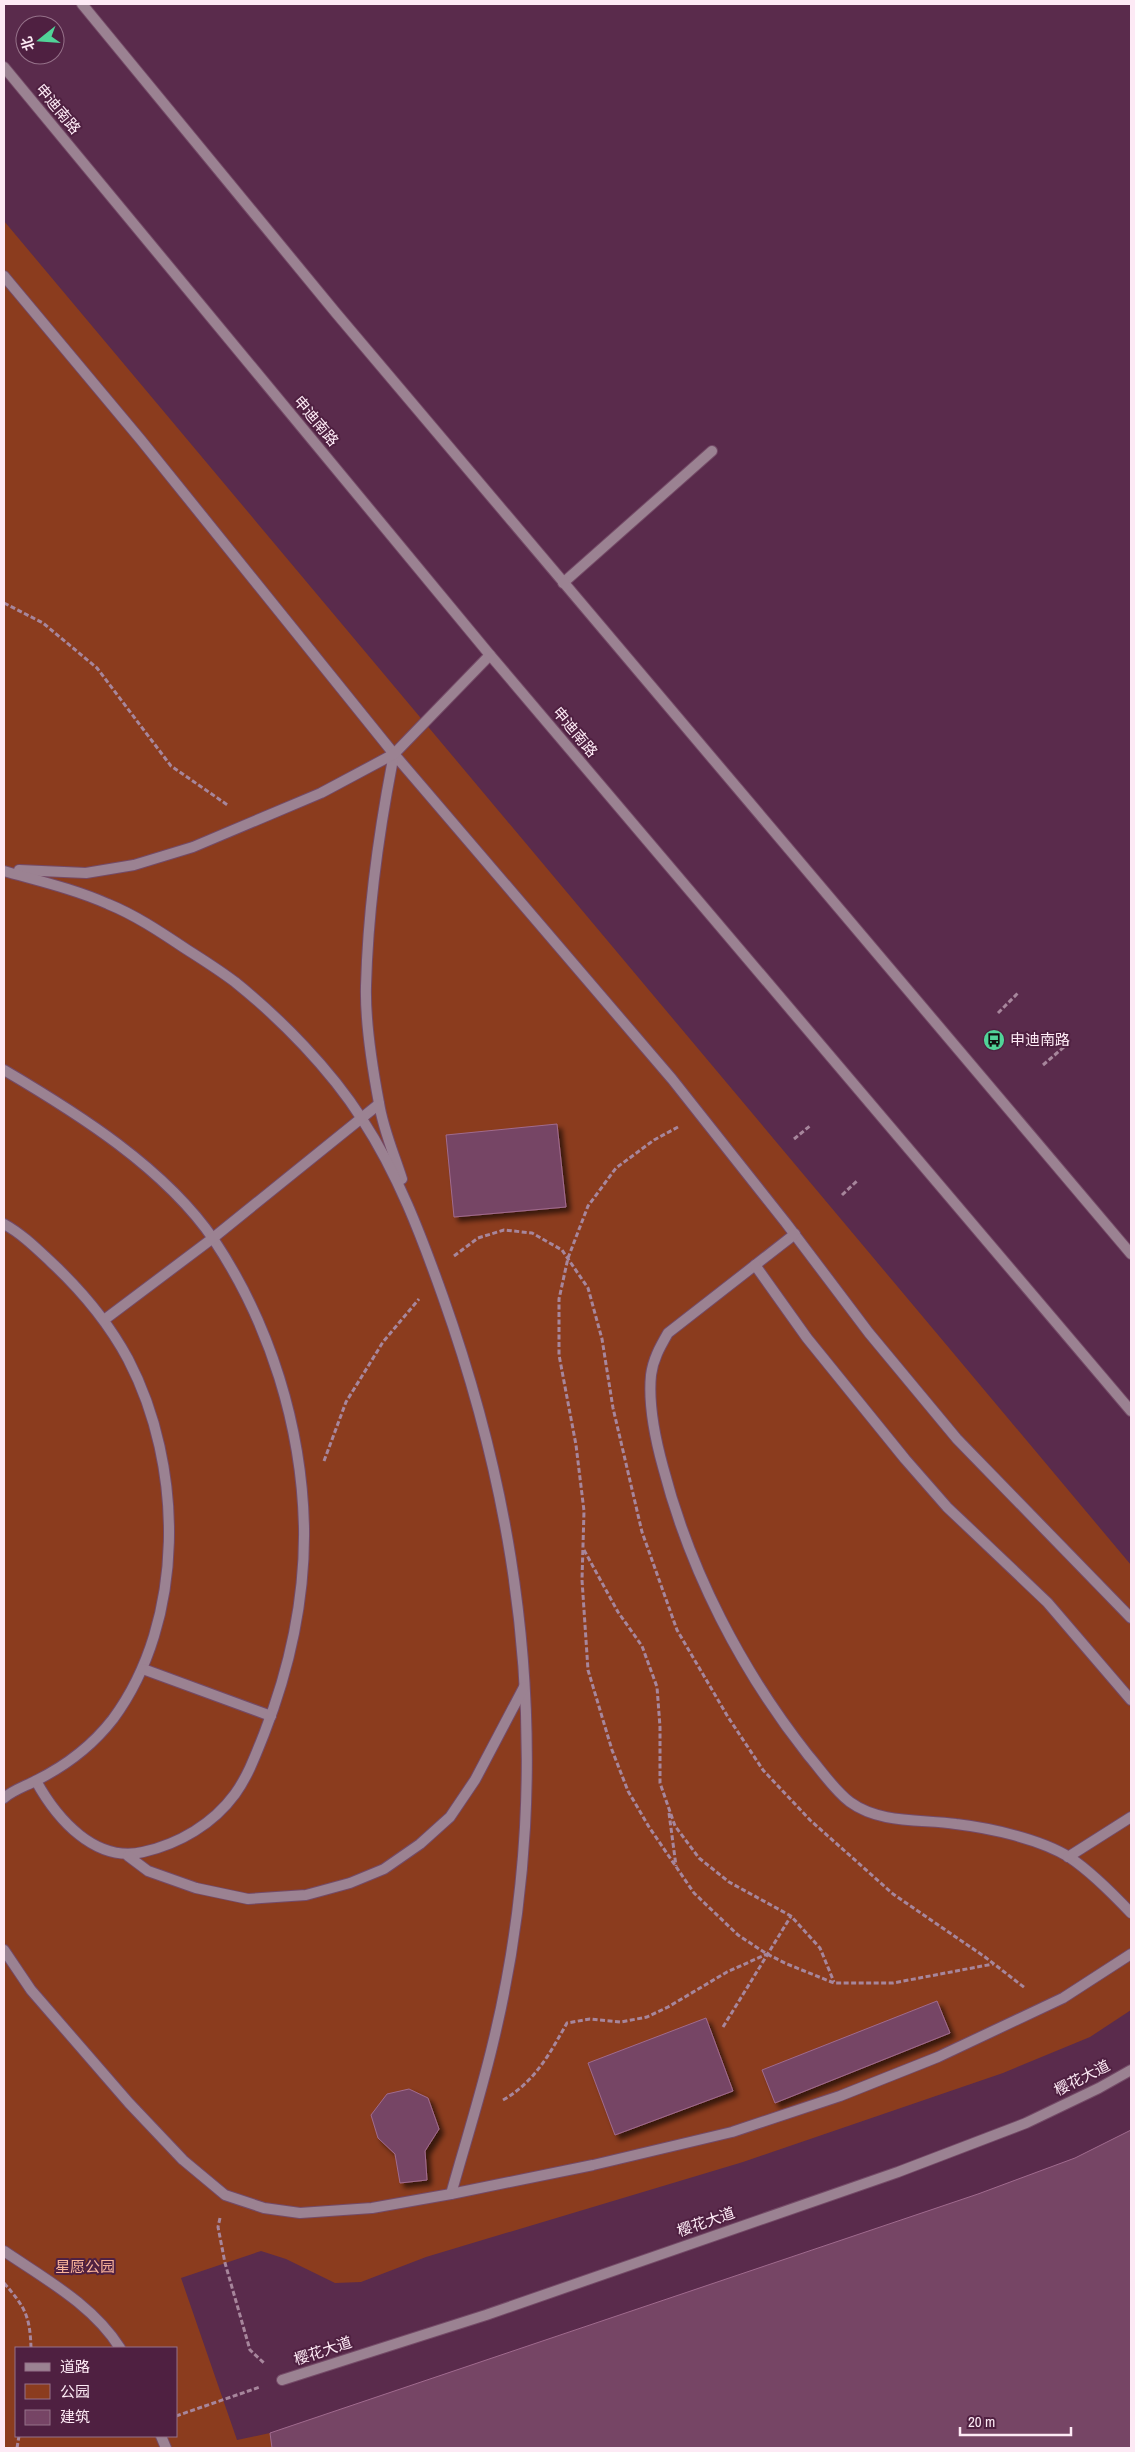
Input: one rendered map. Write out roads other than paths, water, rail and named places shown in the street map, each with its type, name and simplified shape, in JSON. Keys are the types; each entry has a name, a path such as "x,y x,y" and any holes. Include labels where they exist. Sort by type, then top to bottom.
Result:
{"street":[{"path":"82,4 563,583 1131,1253"},
{"name":"申迪南路","path":"4,67 490,655 1131,1411"},
{"path":"4,276 147,448 394,754 702,1116 795,1234 869,1333 957,1439 1131,1618"},
{"path":"563,583 712,451"},
{"path":"4,867 32,872 86,873 134,865 193,847 321,793 394,754 490,655"},
{"path":"394,754 382,814 374,877 366,988 371,1052 379,1104 424,1244 473,1385 491,1455 521,1616 525,1684 527,1754 525,1828 518,1898 507,1974 495,2034 451,2194"},
{"path":"4,872 67,888 111,905 151,926 233,981 281,1022 321,1066 361,1116 395,1175 424,1244"},
{"path":"4,1070 59,1102 114,1141 172,1190 212,1238 241,1285 276,1362 296,1449 304,1528 298,1612 278,1696 254,1760 235,1794 211,1820 185,1837 157,1849 128,1856"},
{"path":"104,1320 212,1238 361,1116 379,1104"},
{"path":"4,1224 20,1233 67,1277 104,1320 128,1360 148,1407 164,1469 170,1529 166,1583 151,1646 136,1685 112,1720 86,1750 4,1798"},
{"path":"795,1234 668,1333 655,1356 651,1375 650,1396 656,1442 674,1509 692,1557 729,1636 787,1728 825,1776 850,1802 882,1816 957,1824 1018,1836 1068,1857 1117,1898 1131,1913"},
{"path":"755,1265 813,1345 905,1459 947,1507 1047,1602 1131,1700"},
{"path":"143,1669 271,1716"},
{"path":"36,1781 50,1807 71,1829 108,1850 128,1856 148,1871 196,1888 248,1899 306,1895 350,1883 384,1869 420,1844 450,1817 475,1780 504,1728 525,1684"},
{"path":"1068,1857 1131,1817"},
{"path":"4,1950 31,1990 129,2103 183,2160 225,2196 264,2208 300,2213 372,2208 451,2194 593,2165 732,2132 840,2096 938,2057 1063,1998 1131,1954"},
{"name":"樱花大道","path":"282,2380 486,2315 898,2172 1026,2123 1099,2088 1131,2070"},
{"path":"4,2251 91,2312 111,2334 119,2347"}],"place":[{"name":"申迪南路","path":"994,1040"}],"park label":[{"name":"星愿公园","path":"85,2267"}]}
